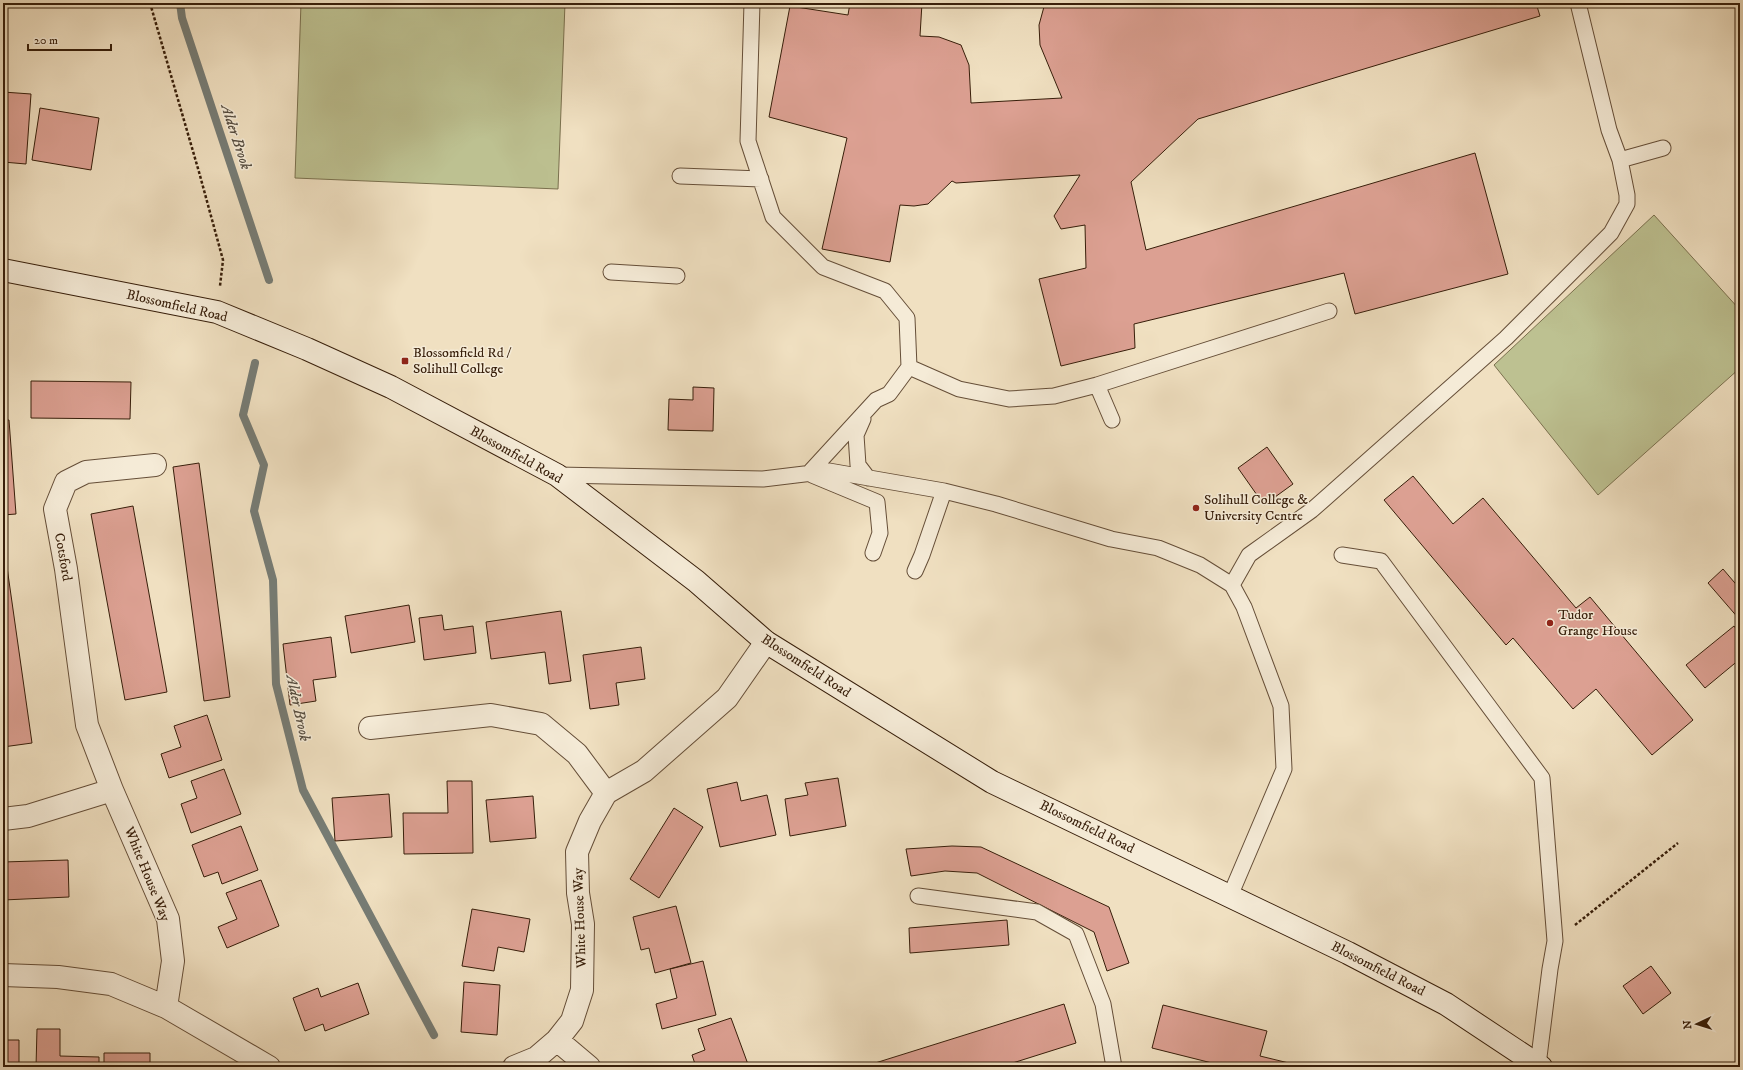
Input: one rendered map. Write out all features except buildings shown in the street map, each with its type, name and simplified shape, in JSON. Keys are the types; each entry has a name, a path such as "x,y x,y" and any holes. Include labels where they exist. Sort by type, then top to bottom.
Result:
{"street":[{"name":"Blossomfield Road","path":"3,270 218,312 307,349 391,387 557,476 696,581 766,642 992,782 1348,953 1446,1004 1539,1066"},
{"name":"Cotsford","path":"87,725 67,577 55,509 66,482 86,472 155,465"},
{"path":"370,728 490,715 541,724 577,754 606,793 644,771 727,698 766,642"},
{"name":"White House Way","path":"87,725 112,790 168,919 174,961 166,1007"},
{"path":"3,819 28,816 112,790"},
{"name":"White House Way","path":"514,1067 536,1058 557,1040 572,1021 582,990 583,924 578,893 577,852 590,821 606,793"},
{"path":"3,975 58,977 111,984 166,1007 269,1067"},
{"path":"557,1040 589,1067"}],"lane":[{"path":"752,3 748,141 773,217 823,267 886,291 907,318 909,367 888,394 876,400 809,474"},
{"path":"1232,585 1249,556 1312,510 1494,348 1610,233 1627,204 1628,195 1620,160 1609,130 1578,3"},
{"path":"1620,160 1663,148"},
{"path":"680,176 761,179"},
{"path":"611,272 677,276"},
{"path":"909,367 959,389 1009,399 1054,396 1097,385 1329,311"},
{"path":"1097,385 1112,420"},
{"path":"865,412 856,435 858,465 868,478"},
{"path":"557,476 763,479 829,472 944,490 996,504 1110,539 1158,548 1200,565 1232,585 1244,607 1281,706 1284,769 1230,896"},
{"path":"809,474 877,502 880,533 873,553"},
{"path":"915,571 944,490"},
{"path":"1342,556 1381,561 1542,778 1555,941 1550,970 1539,1066"},
{"path":"918,896 1037,912 1076,934 1102,1004 1114,1067"}],"path":[{"path":"150,3 223,260 220,290"},
{"path":"1555,941 1678,843"}],"green space":[{"path":"301,3 565,3 558,189 295,178"},
{"path":"1654,215 1740,310 1740,368 1598,495 1494,365"}],"waterway":[{"name":"Alder Brook","path":"180,3 182,18 269,280"},
{"name":"Alder Brook","path":"255,363 243,415 264,465 254,511 273,580 276,684 303,790 434,1035"}],"place":[{"name":"Blossomfield Rd / Solihull College","path":"405,361"},
{"name":"Solihull College & University Centre","path":"1196,508"},
{"name":"Tudor Grange House","path":"1550,623"}]}
